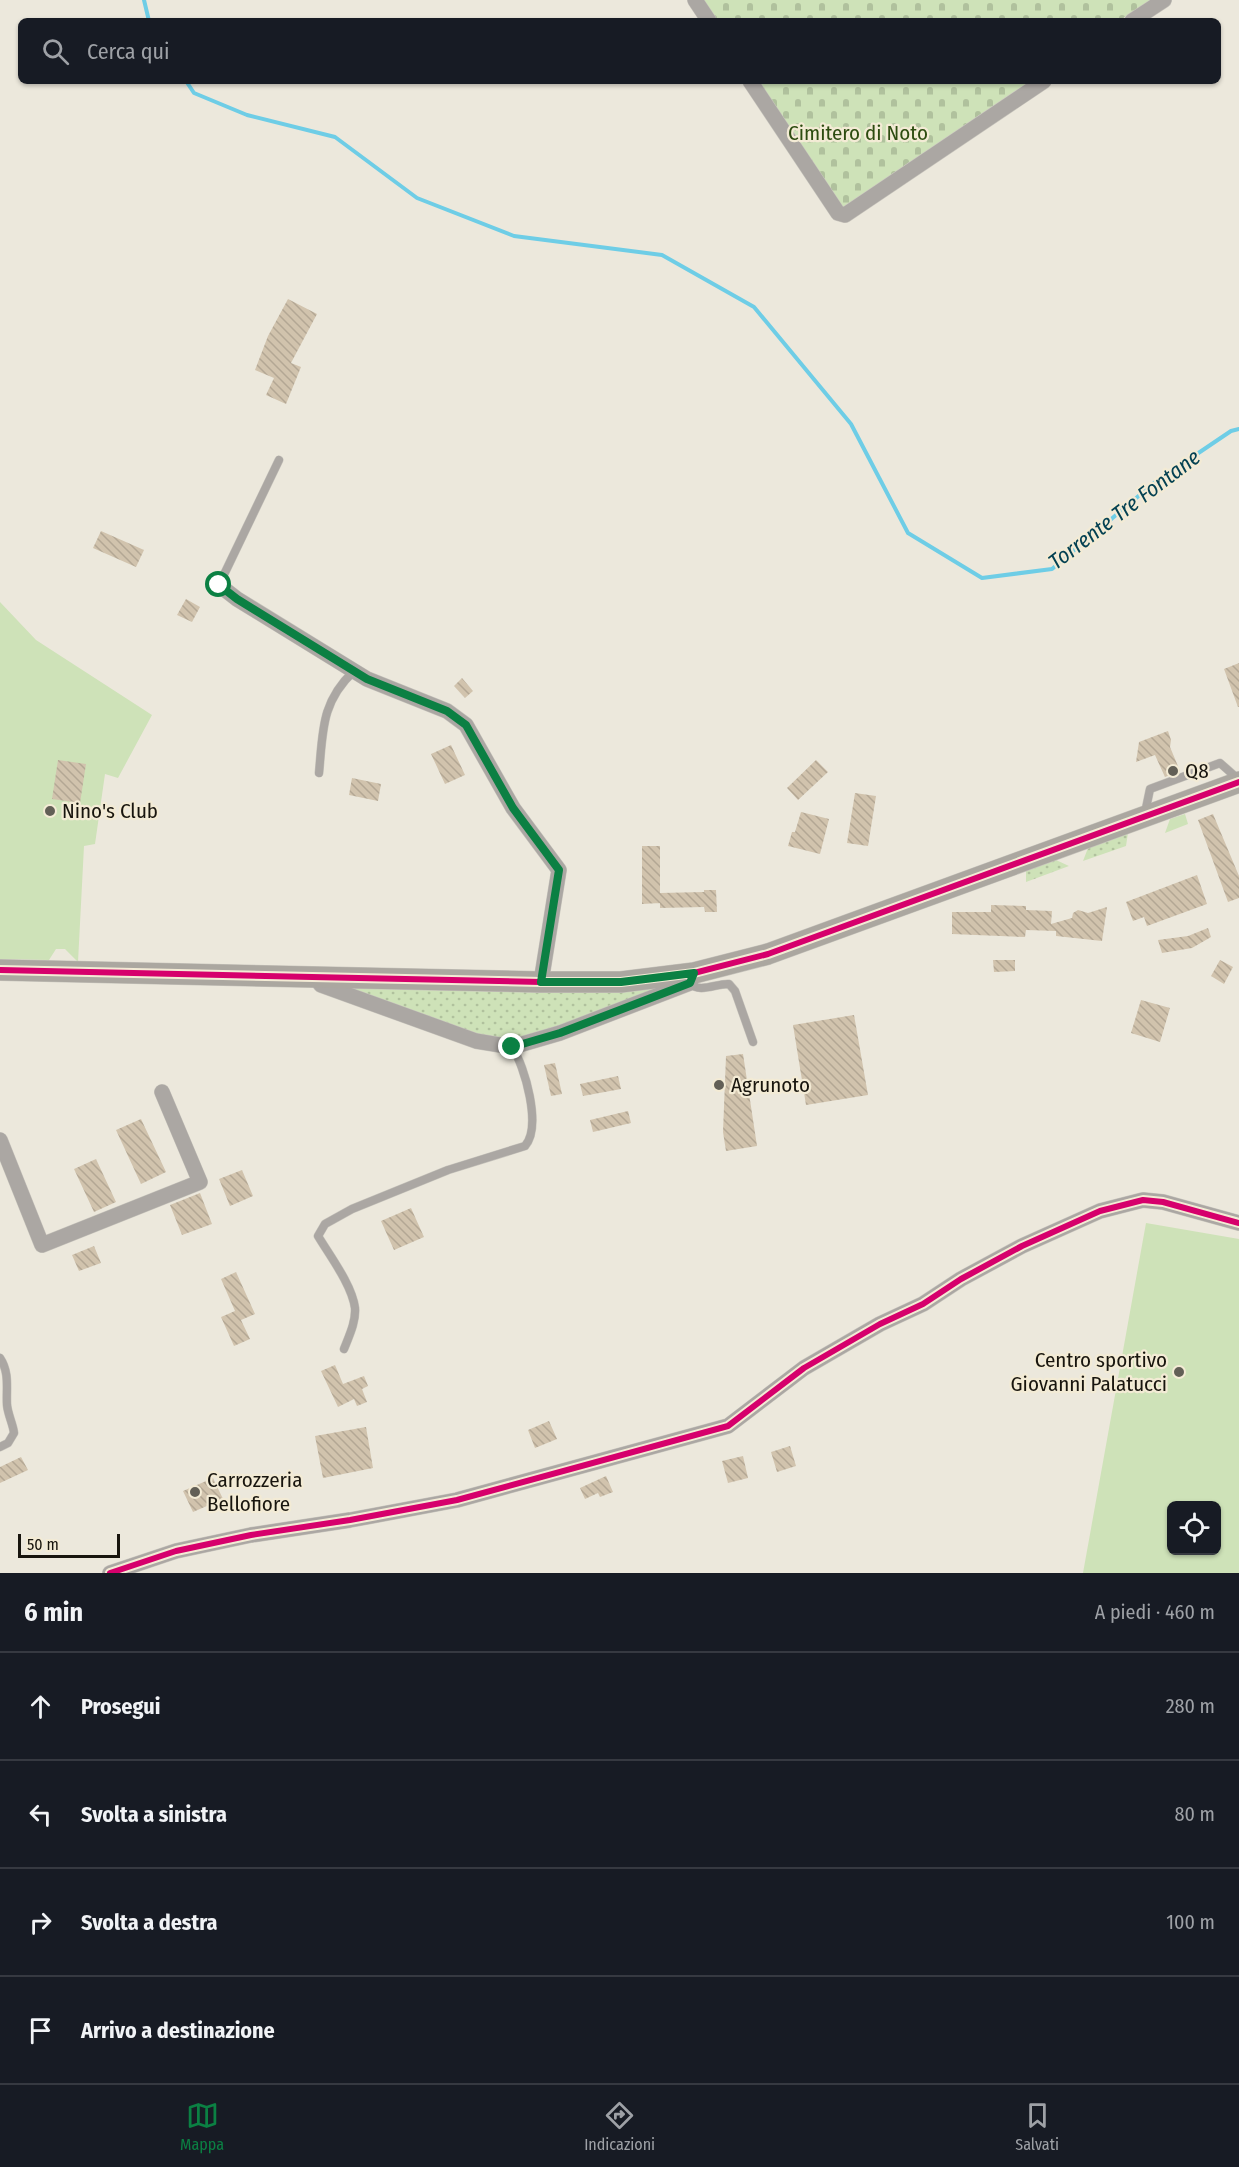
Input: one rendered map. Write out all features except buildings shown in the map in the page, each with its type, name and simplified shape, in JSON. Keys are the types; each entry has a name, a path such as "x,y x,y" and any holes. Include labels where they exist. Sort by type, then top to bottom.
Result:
{"main road":[{"path":"0,970 541,982 621,982 692,978 768,954 1239,781"}],"street":[{"path":"695,0 707,18"},
{"path":"1137,18 1164,0"},
{"path":"752,84 838,213 845,215 1040,84"},
{"path":"219,585 237,599 367,679 447,711 466,725 513,808 559,870 541,982"},
{"path":"314,976 321,986 476,1041 512,1047 560,1033 692,978"},
{"path":"0,1140 42,1245 200,1182 162,1092"},
{"path":"110,1573 176,1551 251,1535 457,1500 728,1426 804,1368 880,1323 923,1304 961,1279 1022,1246 1100,1211 1143,1200 1163,1202 1239,1223"}],"lane":[{"path":"219,585 279,460"},
{"path":"319,773 323,730 330,702 339,687 354,671"},
{"path":"692,978 693,987 698,988 729,984 735,991 753,1042"},
{"path":"344,1348 354,1321 355,1306 345,1282 318,1236 325,1224 352,1209 448,1170 525,1146 530,1141 532,1130 530,1102 523,1068 512,1047"},
{"path":"0,1358 7,1376 7,1406 14,1433 8,1443 0,1448"}],"green space":[{"path":"703,0 1150,0 1123,18 715,18"},
{"name":"Cimitero di Noto","path":"760,84 1026,84 843,207"},
{"name":"Nino's Club","path":"0,602 36,640 152,715 118,778 105,774 95,844 84,846 78,962 65,949 56,949 49,960 0,959"},
{"path":"1185,814 1188,824 1165,833 1170,819"},
{"path":"1128,833 1126,846 1083,861 1088,848"},
{"path":"1056,860 1069,866 1026,882 1026,871"},
{"path":"673,984 525,1038 510,1040 475,1035 345,988"},
{"name":"Centro sportivo Giovanni Palatucci","path":"1146,1223 1239,1239 1239,1573 1083,1573"}],"waterway":[{"name":"Torrente Tre Fontane","path":"144,0 148,18"},
{"name":"Torrente Tre Fontane","path":"188,84 194,93 247,115 335,137 417,198 514,236 662,255 754,307 851,424 908,533 982,578 1052,569 1154,483 1231,431 1239,429"}],"cycle path":[{"path":"0,970 541,982 621,982 694,973 768,954 1239,782"},
{"path":"110,1573 176,1551 251,1535 457,1500 728,1426 804,1368 880,1324 923,1304 961,1279 1022,1246 1100,1211 1143,1200 1163,1202 1239,1223"}],"place":[{"name":"Q8","path":"1173,771"},
{"name":"Nino's Club","path":"50,811"},
{"name":"Agrunoto","path":"719,1085"},
{"name":"Centro sportivo Giovanni Palatucci","path":"1179,1372"},
{"name":"Carrozzeria Bellofiore","path":"195,1492"}],"route":[{"path":"219,585 237,599 367,679 447,711 466,725 513,808 559,870 541,982 621,982 694,973 690,983 560,1033 512,1047"}]}
